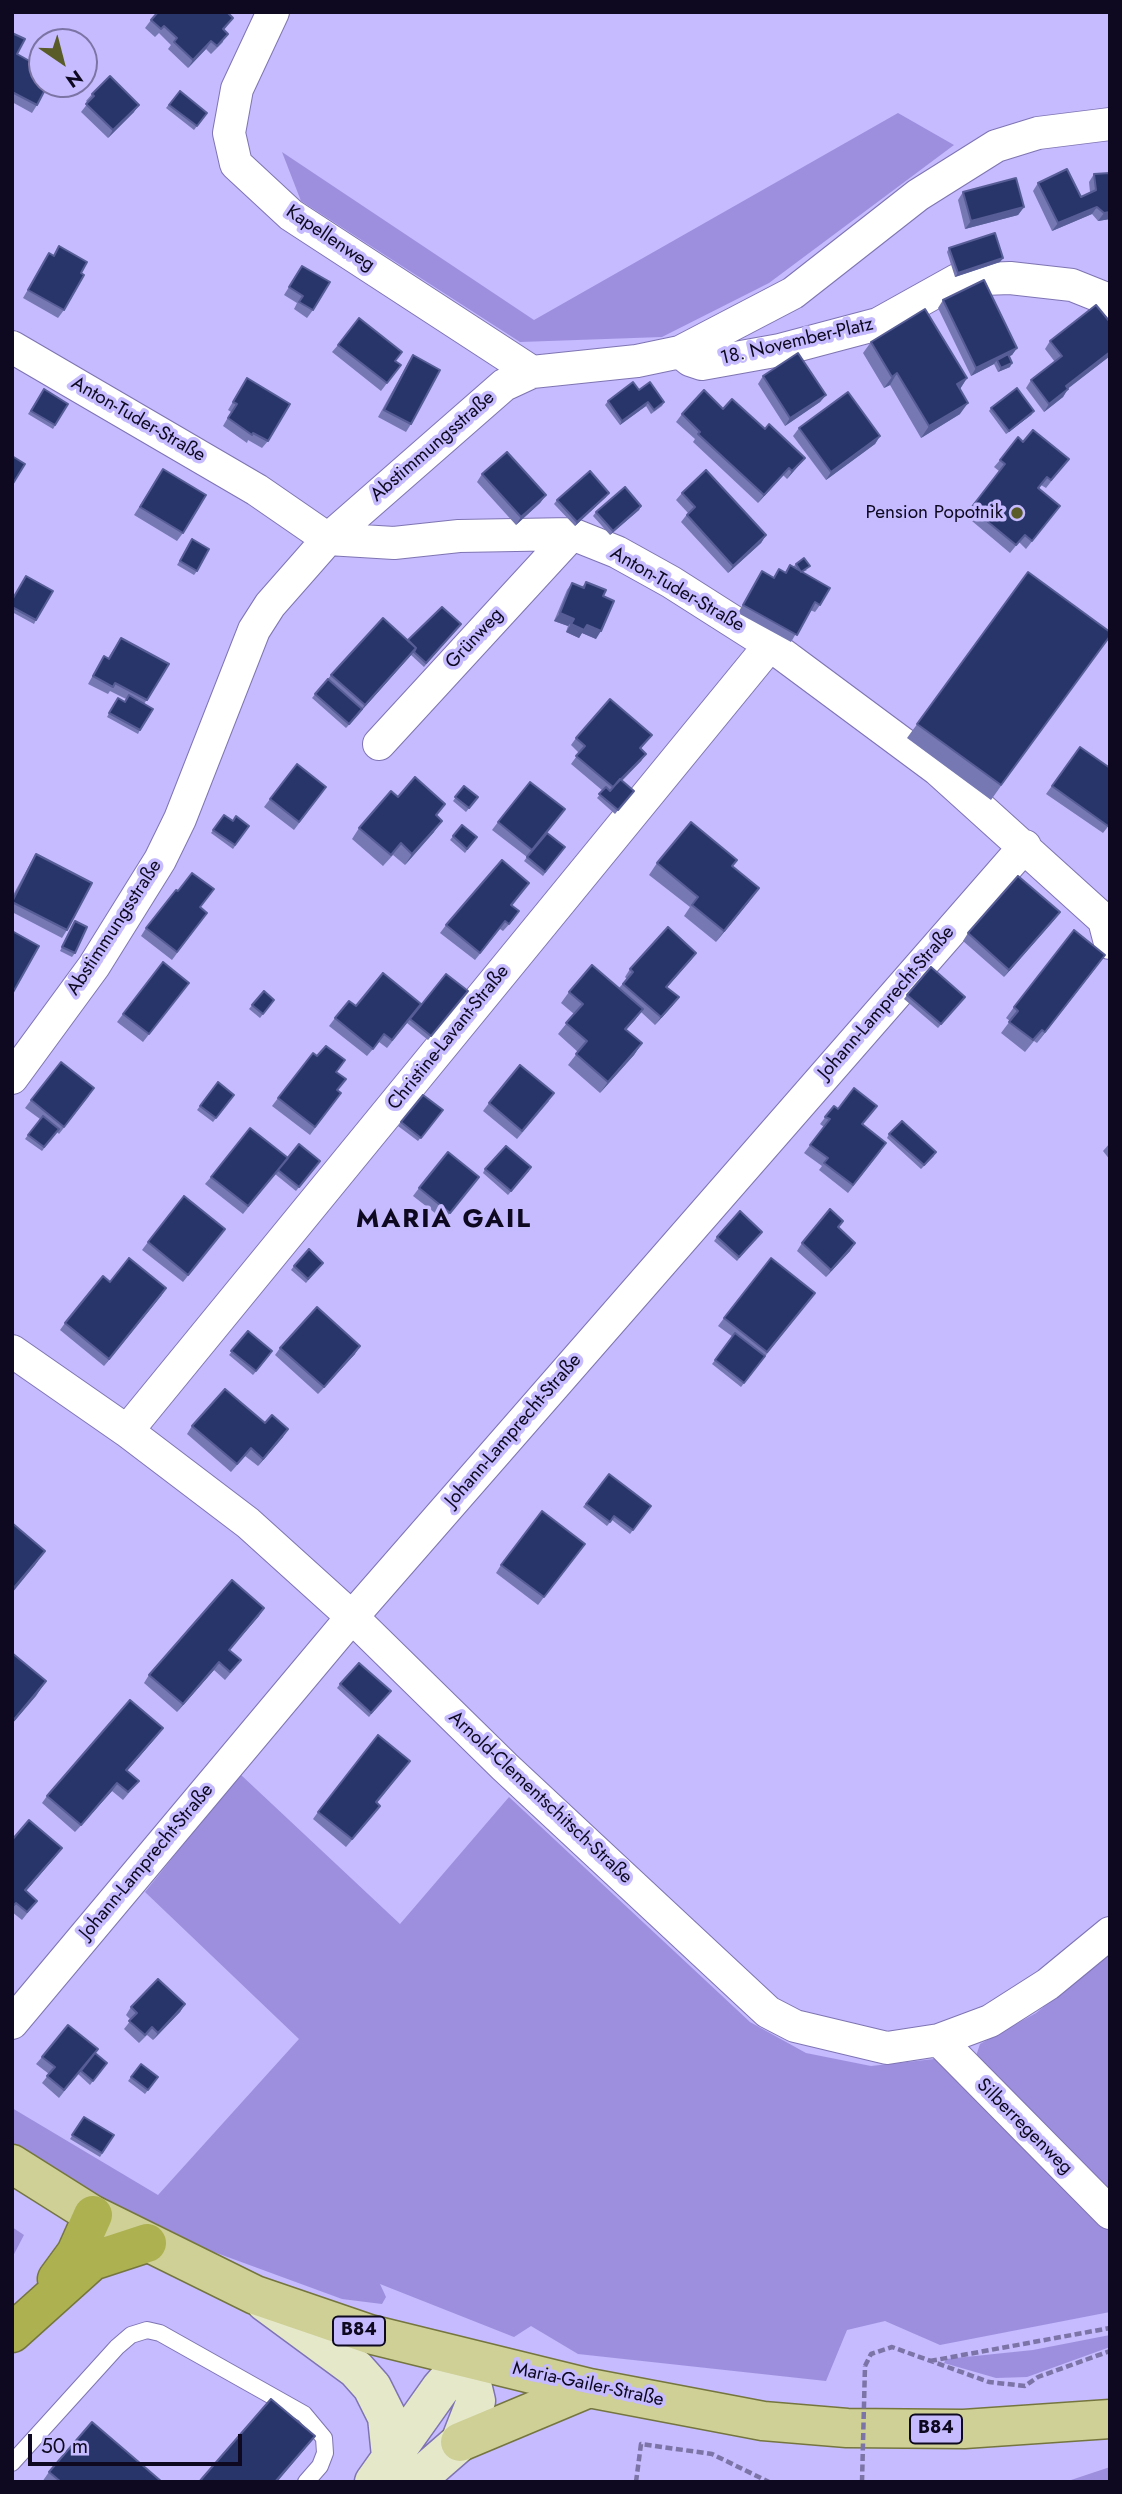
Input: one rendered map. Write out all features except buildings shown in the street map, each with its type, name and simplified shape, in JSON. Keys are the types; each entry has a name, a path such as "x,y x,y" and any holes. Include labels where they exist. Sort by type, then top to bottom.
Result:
{"highway":[{"path":"24,2321 76,2253 93,2215"},
{"path":"24,2321 92,2261 147,2243"}],"main road":[{"name":"B84","path":"12,2164 93,2215"},
{"name":"Maria-Gailer-Straße","path":"93,2215 255,2295 369,2334 589,2389 763,2421 847,2428 964,2429 1110,2419"},
{"path":"255,2295 356,2369 372,2387 387,2417 393,2473"},
{"path":"393,2473 440,2389 466,2359"},
{"path":"460,2441 476,2401 466,2359"},
{"path":"393,2473 460,2441 589,2389"}],"street":[{"name":"Kapellenweg","path":"273,12 237,89 229,133 236,164 291,215 532,372"},
{"name":"Abstimmungsstraße","path":"12,1078 94,966 160,860 180,819 254,630 270,605 328,539 504,385 532,372 638,361 680,352 793,293 918,195 996,146 1038,133 1110,124"},
{"name":"18. November-Platz","path":"680,352 690,360 702,364 780,350 878,324 957,280 1010,278 1072,285 1101,296 1110,306"},
{"name":"Anton-Tuder-Straße","path":"12,347 257,490 328,539 394,543 459,536 572,534 617,552 671,582 770,645 937,769 1108,924"},
{"name":"Grünweg","path":"379,744 572,534"},
{"name":"Christine-Lavant-Straße","path":"127,1431 770,645"},
{"name":"Johann-Lamprecht-Straße","path":"12,2023 352,1617 1025,846"},
{"name":"Arnold-Clementschitsch-Straße","path":"12,1351 127,1431 248,1523 352,1617 505,1767 768,2012 795,2026 887,2048 939,2040 990,2021 1048,1984 1110,1933"},
{"name":"Silberregenweg","path":"939,2040 1110,2213"}],"lane":[{"path":"12,2463 117,2347 131,2336 147,2330 160,2333 310,2420 324,2438 325,2453 320,2466 306,2482"}],"path":[{"path":"929,2361 1110,2328"},
{"path":"862,2482 865,2366 871,2354 892,2347 989,2382 1025,2386 1038,2377 1110,2351"},
{"path":"636,2482 641,2444 712,2454 769,2482"}],"shaded area":[{"path":"898,113 954,145 769,283 662,337 520,342 301,201 282,152 534,320"},
{"path":"240,1774 400,1924 509,1797 750,2022 806,2053 871,2066 943,2058 1110,2229 1110,2312 940,2345 885,2321 847,2330 826,2381 578,2354 531,2326 514,2337 380,2284 386,2297 382,2304 342,2299 214,2252 97,2195 12,2143 12,2108 158,2195 299,2039 145,1892"},
{"path":"1110,1953 1110,2197 974,2062 980,2044 1036,2013"},
{"path":"12,2227 24,2235 12,2258"},
{"path":"1110,2335 1110,2347 1027,2377 996,2378 944,2363 946,2359 1033,2350"},
{"path":"1110,2467 1110,2482 1069,2482 1071,2480"}],"place":[{"name":"Pension Popotnik","path":"1017,513"}],"district":[{"name":"MARIA GAIL","path":"444,1221"}]}
